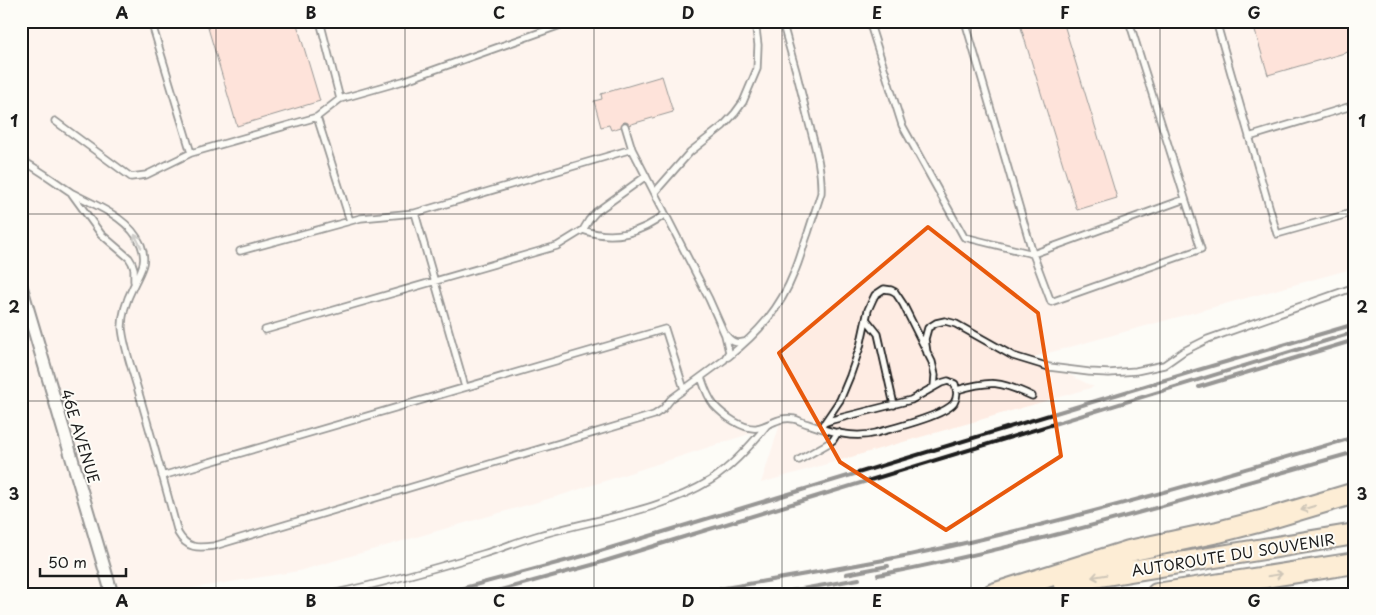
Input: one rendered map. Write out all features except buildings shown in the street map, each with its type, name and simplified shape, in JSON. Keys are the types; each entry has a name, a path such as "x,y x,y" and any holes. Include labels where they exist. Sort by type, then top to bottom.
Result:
{"highway":[{"path":"993,594 1129,551 1254,523 1355,493"},
{"name":"AUTOROUTE DU SOUVENIR","path":"993,594 1355,534"},
{"name":"AUTOROUTE DU SOUVENIR","path":"1157,594 1355,563"}],"street":[{"name":"46E AVENUE","path":"21,286 112,594"}],"lane":[{"path":"151,21 191,153"},
{"path":"320,21 340,99"},
{"path":"55,121 131,177 146,176 191,153 317,117 340,99 403,81 572,21"},
{"path":"655,192 690,152 735,114 757,68 758,45 755,21"},
{"path":"21,160 38,169 71,192 117,217 136,235 141,245 144,263 126,302 122,328 125,342 178,533 182,540 194,547 214,546 654,415 663,409 671,399 748,341 778,306 787,290 795,272 821,193 817,153 782,21"},
{"path":"869,21 902,125 964,237 1033,254 1185,199"},
{"path":"965,21 1033,254 1051,302 1201,249 1129,21"},
{"path":"1216,21 1278,234 1355,212"},
{"path":"1249,137 1355,105"},
{"path":"317,117 350,221"},
{"path":"625,126 632,149 725,335 729,352 724,360"},
{"path":"240,251 361,218 415,213 632,149"},
{"path":"265,330 556,246 583,230 596,212 646,176"},
{"path":"71,192 101,234 129,258 135,277 133,286"},
{"path":"415,213 465,387"},
{"path":"583,230 593,234 629,234 651,225 666,214"},
{"path":"927,353 925,339 928,328 936,323 945,321 956,324 1014,356 1049,367 1109,374 1136,372 1164,365 1184,351 1208,339 1355,287"},
{"path":"823,425 840,400 850,376 860,347 868,310 875,294 884,289 895,292 904,304 932,362 934,368 934,387"},
{"path":"866,319 878,334 894,404"},
{"path":"162,476 665,329 684,389"},
{"path":"725,335 738,344 748,341"},
{"path":"701,377 714,405 738,423 747,427 756,428 776,420 790,418 823,425 838,432 855,436 866,436 941,412 954,402 957,390 955,384 948,381 911,400 832,420 823,425"},
{"path":"957,390 977,384 996,383 1032,396"},
{"path":"332,594 421,572 532,537 656,505 692,490 716,477 758,437 768,424"},
{"path":"799,460 829,443 838,432"}],"highlighted area":[{"path":"928,227 1038,313 1061,456 946,530 840,462 779,353"}],"shaded area":[{"path":"21,21 1355,21 1355,268 1034,357 1094,387 761,483 780,424 562,495 299,571 156,594 21,594"}],"railway":[{"path":"441,594 587,555 1355,324"},
{"path":"486,594 592,565 1355,332"},
{"path":"1199,387 1355,340"},
{"path":"691,594 880,561 995,536 1150,496 1355,437"},
{"path":"878,575 939,563 1058,534 1355,452"},
{"path":"846,574 888,566"},
{"path":"773,594 859,579"}]}
